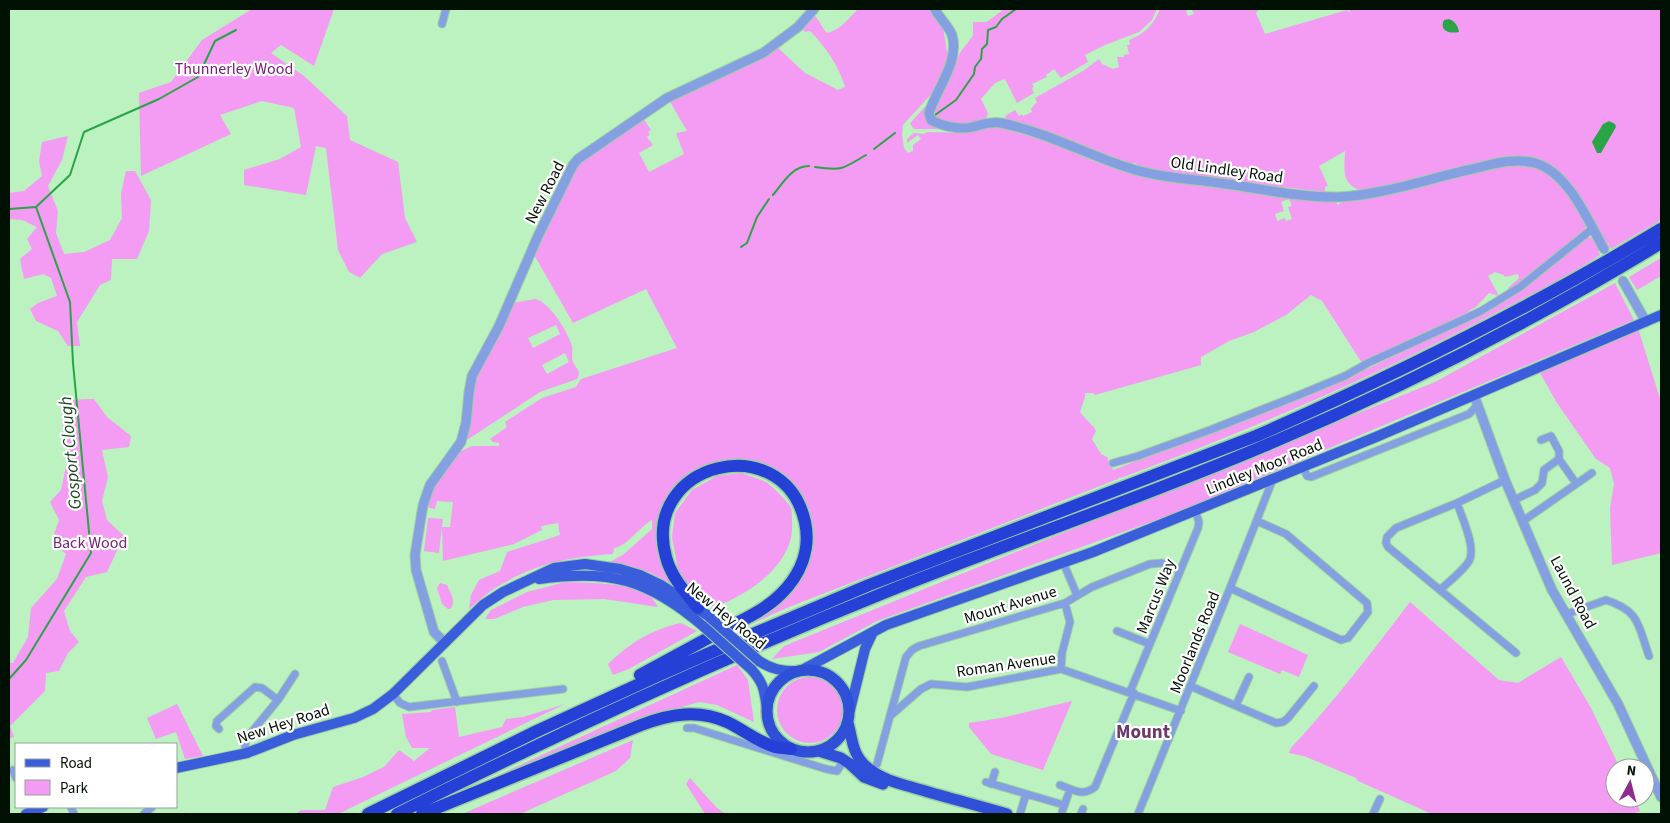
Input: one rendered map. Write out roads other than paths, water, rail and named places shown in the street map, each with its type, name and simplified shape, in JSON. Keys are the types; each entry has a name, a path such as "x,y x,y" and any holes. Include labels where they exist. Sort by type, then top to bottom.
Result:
{"highway":[{"path":"368,814 536,731 657,676 869,585 1256,436 1301,416 1448,347 1623,252 1661,229"},
{"path":"397,814 603,714 755,646 906,584 1236,458 1324,421 1455,358 1620,268 1661,243"},
{"path":"536,731 757,612 780,595 791,583 805,557 807,542 804,515 787,487 769,474 738,465 713,469 690,481 681,489 669,508 664,533 666,557 680,585 702,612"},
{"path":"422,814 641,724 671,715 699,714 714,717 774,746 791,749 809,752 820,751 840,738 848,723 850,710 845,691 839,682 830,675 817,670 800,670 786,675 770,693 766,708 771,730 778,739 791,749"},
{"path":"848,723 852,744 867,767 892,781 1007,814"},
{"path":"844,760 852,744"},
{"path":"820,751 844,760 864,777 887,786 984,814"}],"main road":[{"name":"Lindley Moor Road","path":"800,670 898,621 1093,552 1303,467 1476,400 1661,315"},
{"name":"New Hey Road","path":"178,768 247,753 292,735 354,718 393,694 484,605 503,592 554,568 585,564 603,566 640,575 661,585 702,612 755,665 758,676 764,686 766,708"},
{"name":"New Hey Road","path":"525,581 570,575 613,578 635,583 657,592 681,607 755,665 782,671 800,670"},
{"path":"850,710 865,649 874,632"},
{"path":"30,814 41,808"}],"street":[{"path":"442,24 446,9"},
{"name":"New Road","path":"445,643 434,632 416,570 420,516 430,485 459,445 464,433 472,376 499,326 538,236 575,162 667,98 762,53 798,27 814,9"},
{"name":"Old Lindley Road","path":"935,9 951,32 954,47 950,66 929,113 931,120 937,123 967,128 989,123 1000,123 1049,138 1126,167 1150,173 1323,196 1339,197 1380,191 1503,162 1530,162 1544,166 1560,178 1577,202 1604,250"},
{"path":"1113,463 1210,430 1299,396 1462,320 1509,294 1592,229"},
{"path":"1622,281 1646,322"},
{"path":"1303,467 1307,476 1311,477 1469,414 1476,400"},
{"name":"Laund Road","path":"1476,400 1505,480 1552,590 1618,704 1661,797"},
{"path":"1541,440 1551,436 1560,451 1559,459 1572,478"},
{"path":"1514,500 1535,490 1542,484 1544,470 1559,459"},
{"path":"1523,521 1592,473"},
{"name":"Moorlands Road","path":"1138,814 1273,479"},
{"path":"1505,480 1457,503 1396,528 1387,537 1386,543 1388,547 1516,653"},
{"path":"1440,590 1467,565 1471,553 1467,528 1457,503"},
{"name":"Marcus Way","path":"1060,785 1081,793 1088,792 1095,787 1199,522 1195,510"},
{"path":"1230,588 1341,640 1348,638 1368,612 1367,603 1286,534 1257,521"},
{"path":"1063,562 1077,596"},
{"name":"Mount Avenue","path":"890,716 906,657 919,646 1065,603 1092,587 1156,562 1180,571"},
{"path":"1567,614 1606,600 1625,608 1636,619 1648,656"},
{"path":"1061,669 1062,653 1070,622 1065,603"},
{"path":"1117,631 1150,644"},
{"path":"442,661 457,702"},
{"name":"Roman Avenue","path":"890,716 921,689 931,684 968,687 1061,669 1180,711"},
{"path":"247,753 246,739 278,700 295,674"},
{"path":"1236,705 1249,676"},
{"path":"1190,686 1276,722 1283,722 1288,718 1314,686"},
{"path":"219,729 216,726 217,721 255,687 262,688 278,700"},
{"path":"393,694 400,703 409,708 563,689"},
{"path":"876,764 890,716"},
{"path":"688,728 694,728 826,769 837,771 844,760"},
{"path":"13,770 15,775"},
{"path":"995,772 989,783 1063,808 1068,795"},
{"path":"1020,814 1026,794"},
{"path":"1373,814 1380,799"}],"waterway":[{"path":"935,115 956,100 974,74 975,67 981,59 982,49 987,44 988,30 996,27 1002,19 1016,9"},
{"path":"9,209 36,207 70,175 84,132 159,99 198,77 215,41 236,30"},
{"path":"874,149 895,133"},
{"path":"815,167 842,168 866,155"},
{"path":"773,195 793,172 809,166"},
{"path":"741,247 747,243 757,217 769,199"},
{"name":"Gosport Clough","path":"9,679 26,660 91,553 73,363 70,302 36,207"}],"district":[{"name":"Mount","path":"1143,731"}],"park label":[{"name":"Thunnerley Wood","path":"234,68"},
{"name":"Back Wood","path":"90,542"}]}
